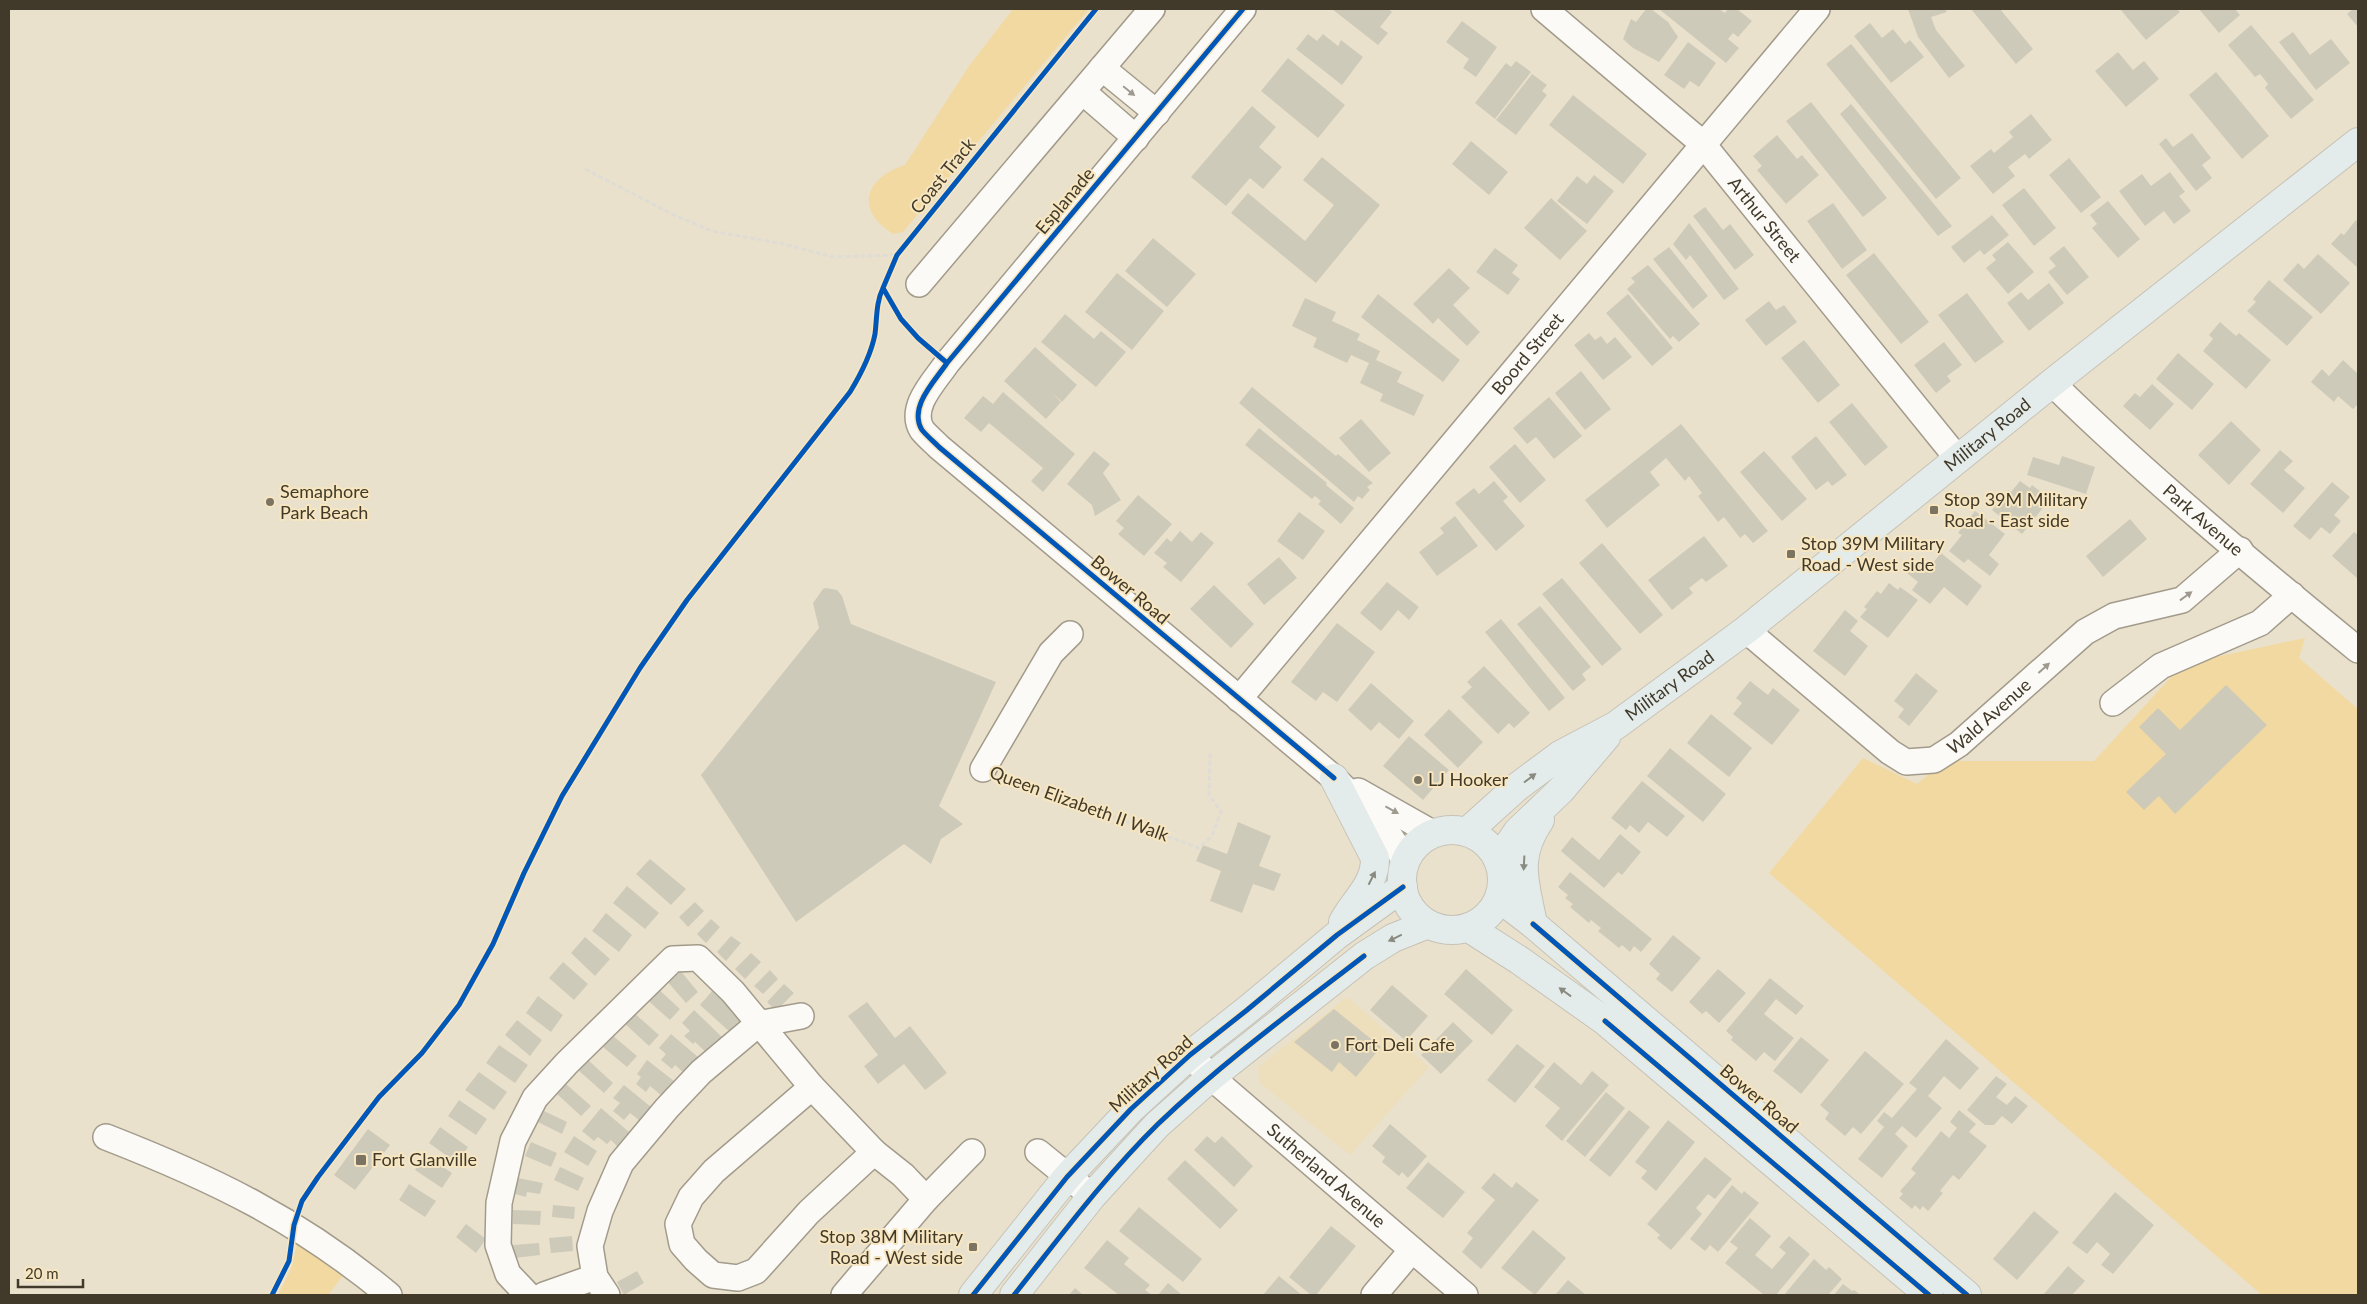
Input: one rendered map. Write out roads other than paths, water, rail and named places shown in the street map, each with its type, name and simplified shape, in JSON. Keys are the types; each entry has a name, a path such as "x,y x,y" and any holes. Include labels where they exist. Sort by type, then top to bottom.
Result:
{"main road":[{"name":"Military Road","path":"1467,832 1517,787 1560,755 1615,726 1746,630 2052,383 2355,151"},
{"name":"Military Road","path":"1498,860 1518,830 1561,790 1615,726"},
{"path":"1334,778 1375,858 1376,864 1376,870 1367,887 1350,910 1337,935"},
{"path":"1533,924 1522,863 1531,834 1561,790"},
{"path":"1446,831 1467,832 1488,845 1498,860 1502,886 1499,898 1494,908 1480,922 1469,928 1450,930 1428,924 1414,912 1406,900 1404,875 1411,852 1422,840 1434,834 1446,831"},
{"name":"Military Road","path":"973,1295 1067,1176 1131,1109 1190,1055 1337,935 1404,875"},
{"name":"Bower Road","path":"1499,898 1533,924 1968,1295"},
{"path":"1014,1295 1092,1196 1158,1125 1211,1077 1364,956 1393,938 1428,924"},
{"path":"1469,928 1519,960 1605,1021 1929,1295"}],"street":[{"path":"919,284 1152,9"},
{"name":"Esplanade","path":"917,416 923,398 947,363 1243,9"},
{"name":"Arthur Street","path":"1544,9 1702,143 1958,459"},
{"name":"Boord Street","path":"1239,699 1816,9"},
{"path":"1102,68 1156,113"},
{"path":"1082,92 1136,138"},
{"name":"Park Avenue","path":"2052,383 2090,421 2358,650"},
{"name":"Bower Road","path":"917,416 922,430 939,447 1334,778 1384,829 1400,849 1404,875"},
{"name":"Wald Avenue","path":"1746,630 1890,752 1906,762 1925,762 1934,760 1959,744 2085,632 2114,616 2182,600 2240,550"},
{"path":"2113,703 2161,666 2260,623 2292,595"},
{"path":"983,769 1051,653 1070,634"},
{"name":"Bower Road","path":"1334,778 1434,834"},
{"path":"528,1295 508,1274 498,1245 499,1203 513,1141 535,1098 567,1063 673,958 698,958 733,992 812,1087 874,1152 903,1175 926,1199"},
{"path":"544,1295 601,1286 590,1246 600,1211 621,1163 667,1108 701,1072 758,1024 801,1016"},
{"name":"Sutherland Avenue","path":"1190,1055 1211,1077 1465,1295"},
{"path":"812,1087 714,1171 692,1197 678,1224 682,1244 696,1260 712,1275 738,1278 756,1271 809,1212 874,1152"},
{"path":"106,1138 181,1167 264,1207 355,1267 389,1295"},
{"path":"844,1295 926,1199 972,1152"},
{"path":"1038,1152 1092,1196"},
{"path":"1374,1295 1412,1250"}],"place":[{"name":"Semaphore Park Beach","path":"270,502"},
{"name":"Stop 39M Military Road - East side","path":"1934,510"},
{"name":"Stop 39M Military Road - West side","path":"1791,554"},
{"name":"LJ Hooker","path":"1418,780"},
{"name":"Fort Deli Cafe","path":"1335,1045"},
{"name":"Fort Glanville","path":"361,1160"},
{"name":"Stop 38M Military Road - West side","path":"973,1247"}]}
